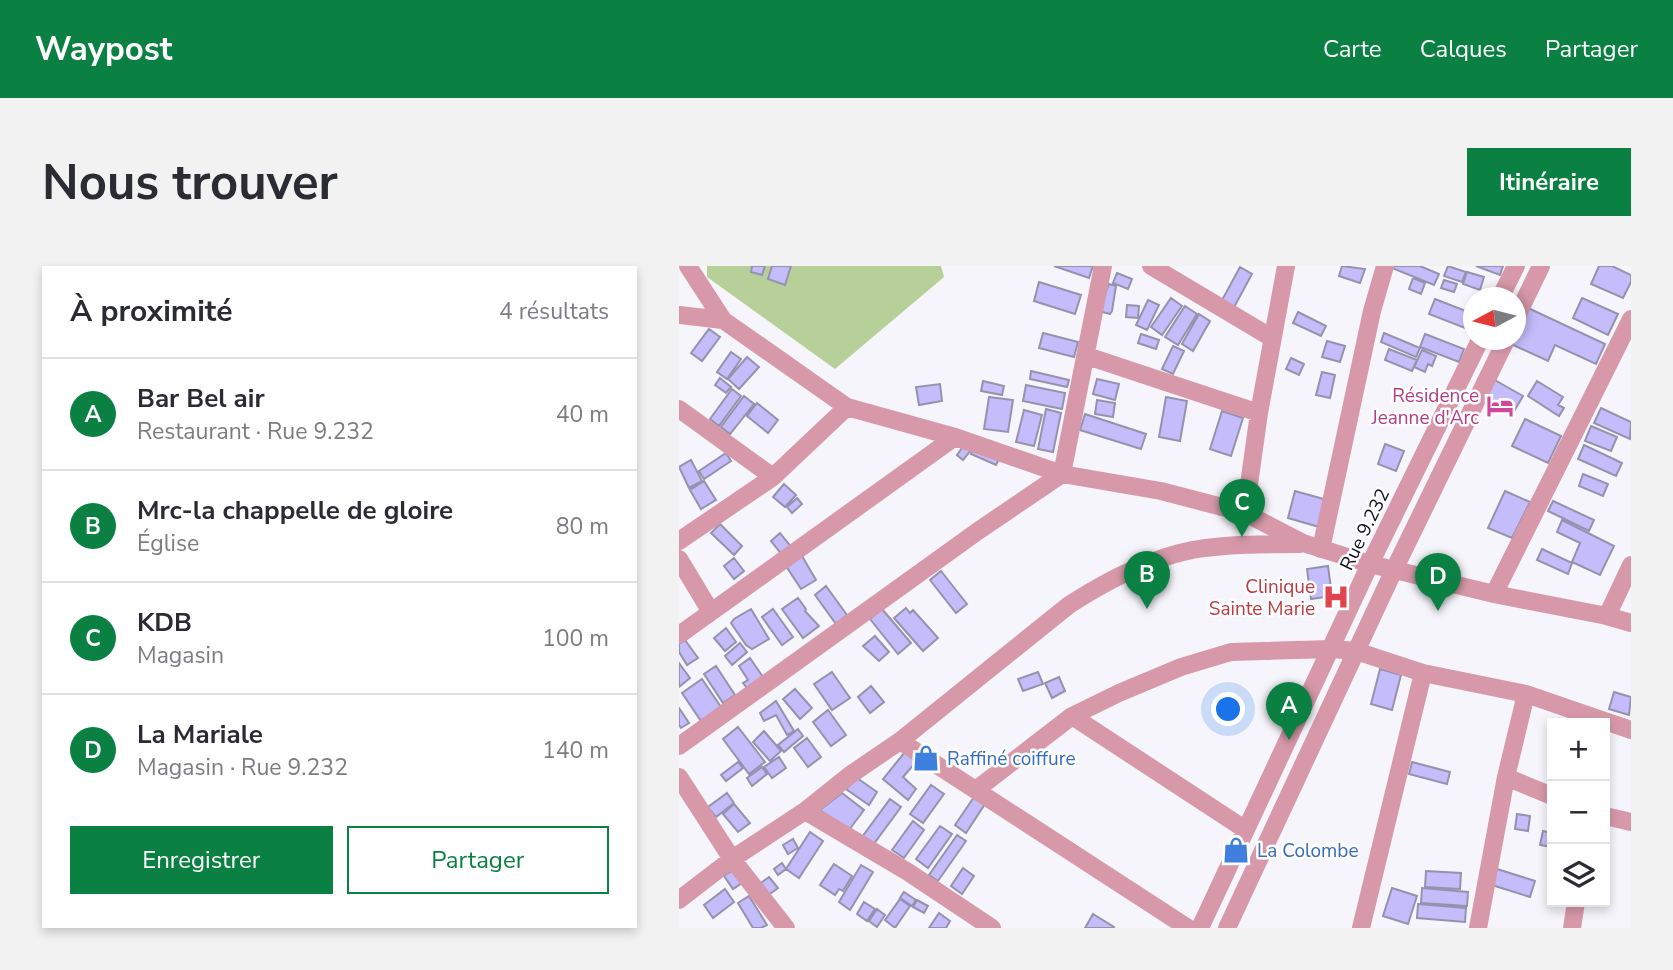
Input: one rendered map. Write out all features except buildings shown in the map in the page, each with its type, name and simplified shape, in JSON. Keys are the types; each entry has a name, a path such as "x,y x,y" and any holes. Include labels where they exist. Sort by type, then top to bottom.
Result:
{"street":[{"path":"688,266 723,320 847,407 955,437 1062,474 1161,491 1245,513 1303,543 1370,564 1631,623"},
{"path":"679,746 1062,474 1103,266"},
{"path":"1151,266 1272,338"},
{"path":"1245,513 1259,413 1286,266"},
{"path":"1321,549 1372,311 1385,266"},
{"path":"1506,287 1516,266"},
{"path":"1526,298 1542,266"},
{"path":"679,315 723,320"},
{"path":"1494,594 1631,319"},
{"name":"Rue 9.232","path":"1200,928 1370,564 1475,350"},
{"path":"1227,928 1394,570 1501,350"},
{"path":"1087,356 1259,413"},
{"path":"679,541 773,477 847,407"},
{"path":"679,409 773,477"},
{"path":"679,635 955,437"},
{"path":"679,900 732,859 806,811 850,775 900,741 1069,605 1110,581 1133,569 1190,551 1240,545 1303,543"},
{"path":"679,559 711,612"},
{"path":"1607,616 1631,565"},
{"path":"977,789 1072,716 1119,692 1205,658 1231,652 1332,649 1356,652 1423,673 1526,694 1631,730"},
{"path":"1361,928 1423,673"},
{"path":"1478,928 1506,777 1526,694"},
{"path":"1072,716 1246,830"},
{"path":"900,741 1188,928"},
{"path":"679,776 732,859 786,928"},
{"path":"1506,777 1547,794"},
{"path":"806,811 908,872 992,928"},
{"path":"1610,817 1631,822"},
{"path":"1572,928 1575,907"}],"green space":[{"path":"707,266 941,266 944,277 835,369 707,277"}],"place":[{"name":"Résidence Jeanne d'Arc","path":"1500,406"},
{"name":"KDB","path":"1242,537"},
{"name":"Clinique Sainte Marie","path":"1336,597"},
{"name":"Mrc-la chappelle de gloire","path":"1147,609"},
{"name":"La Mariale","path":"1438,611"},
{"name":"Bar Bel air","path":"1289,740"},
{"name":"Raffiné coiffure","path":"926,758"},
{"name":"La Colombe","path":"1236,850"}]}
